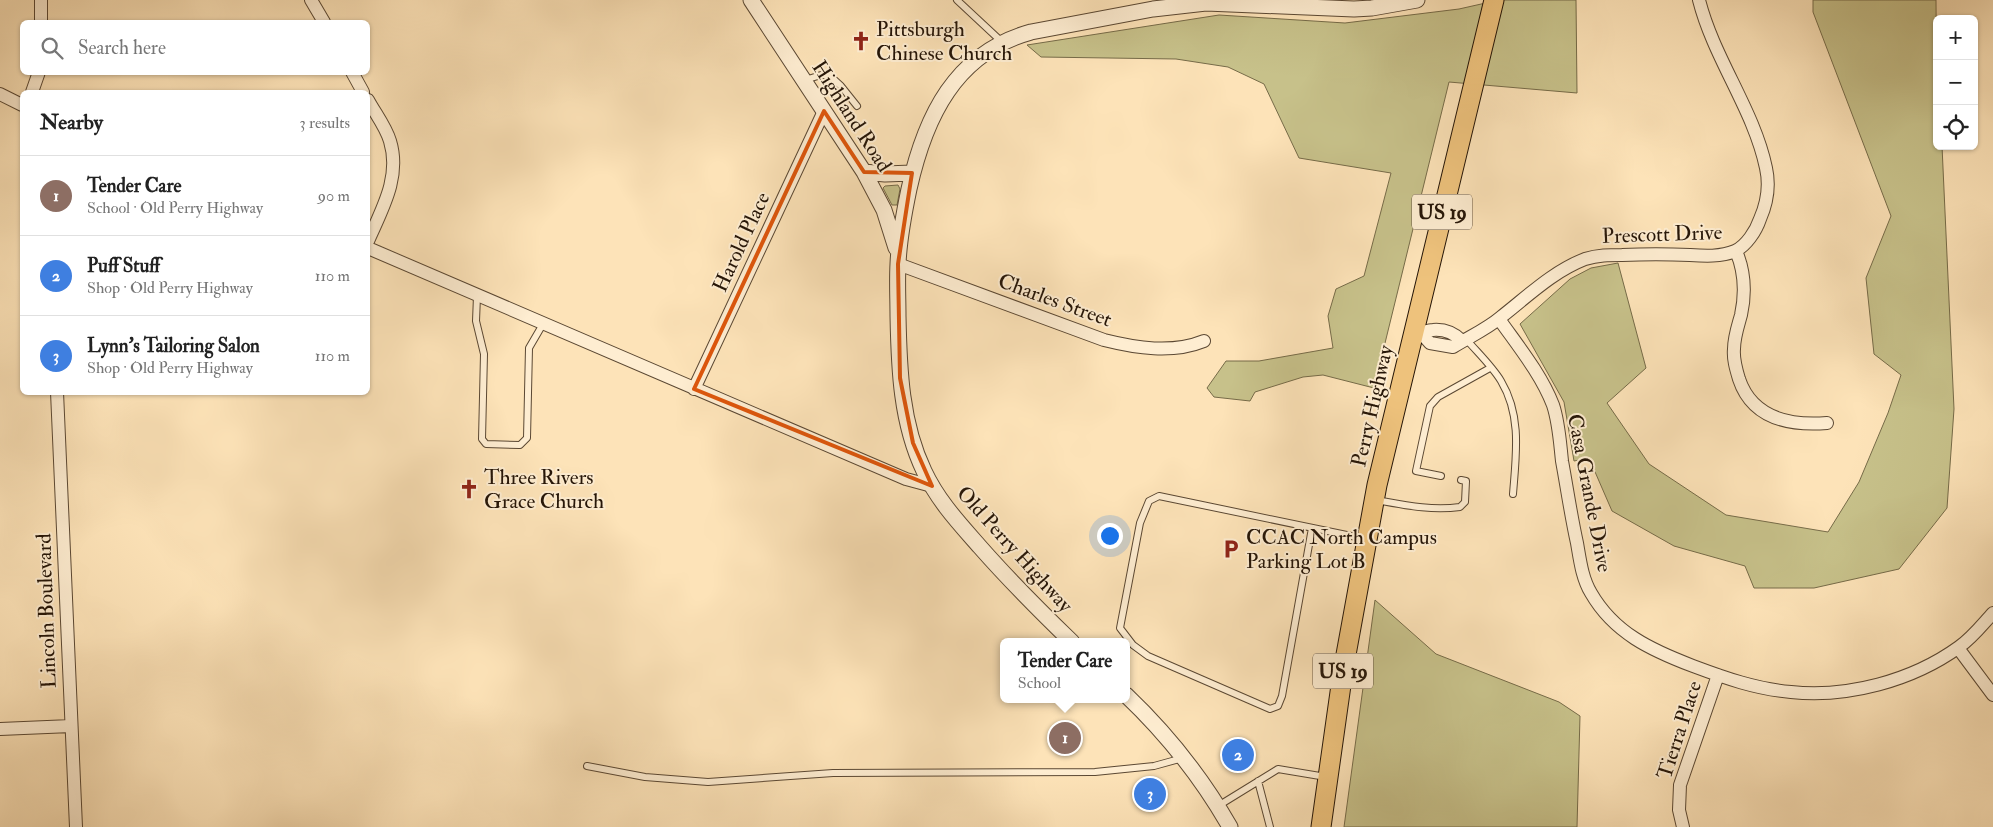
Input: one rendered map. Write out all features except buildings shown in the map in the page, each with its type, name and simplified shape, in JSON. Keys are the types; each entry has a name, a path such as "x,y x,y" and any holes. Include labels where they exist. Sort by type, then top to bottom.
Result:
{"main road":[{"name":"Perry Highway","path":"1321,827 1343,671 1374,500 1417,333 1494,0"}],"street":[{"path":"41,20 42,0"},
{"path":"311,0 323,20"},
{"name":"Highland Road","path":"751,0 864,172 890,224 898,264"},
{"name":"Old Perry Highway","path":"1068,638 999,568 951,515 924,471 913,443 900,378 898,264 902,225 912,173 932,116 949,88 970,64 1002,42 1031,32 1180,5 1231,3 1354,10 1416,0"},
{"name":"Prescott Drive","path":"1464,340 1499,319 1558,273 1593,257 1639,253 1712,256 1736,251 1752,233 1763,211 1767,197 1767,169 1756,137 1714,45 1699,0"},
{"path":"33,90 38,75"},
{"path":"354,75 362,90"},
{"path":"0,94 20,104"},
{"path":"370,104 389,139 394,170 392,185 370,236"},
{"name":"Harold Place","path":"694,390 824,111"},
{"path":"864,172 885,174 912,173"},
{"path":"370,249 694,390 906,478 932,486"},
{"path":"1736,251 1741,264 1744,282 1741,314 1734,348 1734,365 1747,397 1759,410 1775,417 1793,422 1827,423"},
{"name":"Charles Street","path":"898,264 1104,340 1162,349 1194,345 1204,341"},
{"name":"Casa Grande Drive","path":"1499,319 1542,382 1553,406 1580,563 1589,591 1615,625 1644,646 1718,676 1745,684 1790,692 1836,692 1867,687 1930,665 1958,648 1974,635 1993,613"},
{"path":"1417,333 1433,330 1447,332 1464,340"},
{"name":"Lincoln Boulevard","path":"57,395 76,827"},
{"path":"1958,648 1993,695"},
{"name":"Tierra Place","path":"1683,827 1679,810 1680,785 1718,676"},
{"path":"1130,699 1184,758 1218,806 1230,827"},
{"path":"0,729 71,726"}],"lane":[{"path":"957,0 1002,42"},
{"path":"804,81 821,75 829,75 841,86 856,106"},
{"path":"478,296 476,321 484,354 482,439 486,444 520,445 527,438 529,348 543,324"},
{"path":"1464,340 1490,368 1503,386 1515,414 1516,449 1513,494"},
{"path":"1441,476 1416,471 1430,406 1438,397 1490,368"},
{"path":"1374,500 1442,510 1460,507 1465,502 1466,481 1461,480"},
{"path":"1128,638 1120,628 1140,523 1149,501 1160,496 1366,539"},
{"path":"1130,641 1148,656 1270,709 1278,706 1282,696 1312,528"},
{"path":"587,766 645,777 708,782 833,773 1094,772 1154,766 1184,758"},
{"path":"1218,806 1278,769 1327,777"},
{"path":"1258,781 1270,827"}],"highlighted area":[{"path":"824,111 864,172 912,173 898,264 900,378 913,443 932,486 694,389"}],"shaded area":[{"path":"1499,0 1576,0 1577,93 1449,82 1374,388 1323,375 1303,377 1255,392 1250,401 1214,397 1207,388 1226,361 1259,361 1333,348 1328,316 1336,289 1364,276 1391,173 1299,158 1264,84 1228,67 1176,59 1041,57 1027,45 1219,15 1345,23 1459,9"},
{"path":"1813,0 1936,0 1936,15 1933,15 1933,150 1942,150 1954,409 1947,508 1899,569 1814,588 1754,588 1745,566 1674,546 1612,511 1589,458 1574,461 1564,402 1520,324 1570,279 1591,268 1618,263 1646,368 1607,403 1649,464 1726,515 1828,532 1859,482 1888,413 1901,375 1874,354 1866,278 1891,216 1813,12"},
{"path":"898,185 900,189 897,205 892,205 883,188 885,186"},
{"path":"1375,600 1436,654 1559,702 1580,716 1577,827 1344,827"}],"place":[{"name":"Pittsburgh Chinese Church","path":"861,41"},
{"name":"Three Rivers Grace Church","path":"469,489"},
{"name":"CCAC North Campus Parking Lot B","path":"1231,549"},
{"name":"Tender Care","path":"1065,738"},
{"name":"Puff Stuff","path":"1238,755"},
{"name":"Lynn's Tailoring Salon","path":"1150,794"}]}
